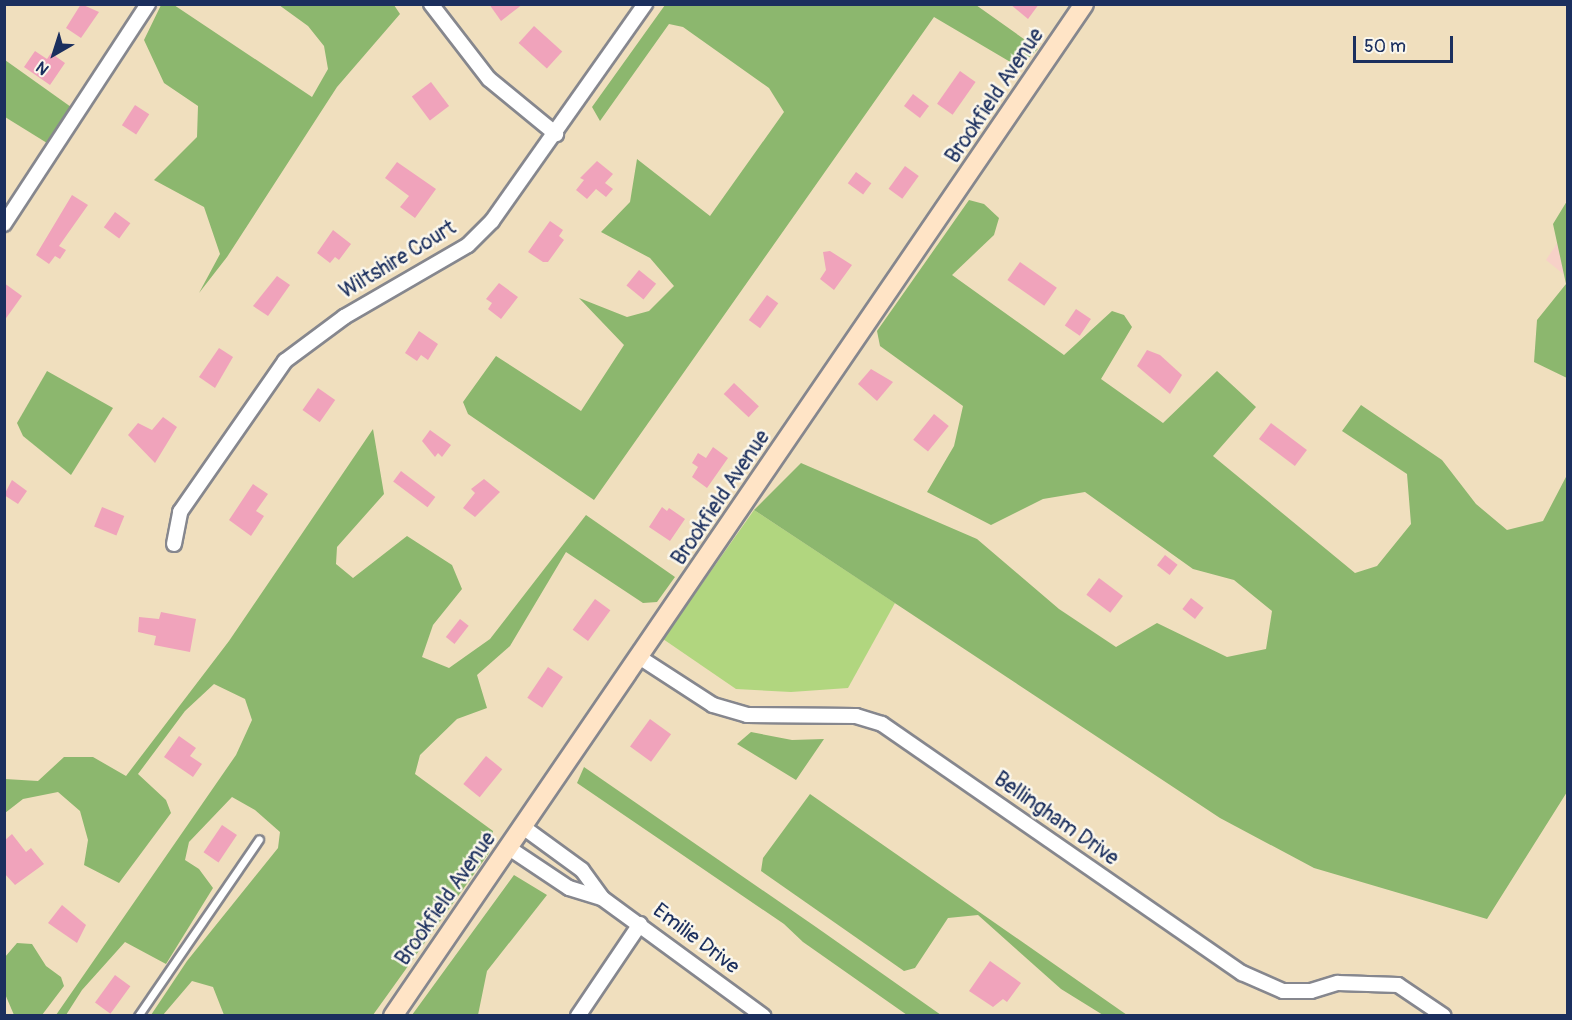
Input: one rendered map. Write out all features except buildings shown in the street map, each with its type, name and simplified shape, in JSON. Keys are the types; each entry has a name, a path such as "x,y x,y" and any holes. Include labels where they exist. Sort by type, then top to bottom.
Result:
{"main road":[{"name":"Brookfield Avenue","path":"393,1016 1084,4"}],"street":[{"path":"4,224 148,4"},
{"path":"431,4 489,79 556,134"},
{"name":"Wiltshire Court","path":"174,544 180,512 285,361 344,317 468,245 517,191 645,4"},
{"name":"Bellingham Drive","path":"639,657 713,705 747,715 798,719 856,716 882,724 1242,973 1283,991 1311,991 1338,983 1398,985 1444,1016"},
{"name":"Emilie Drive","path":"523,827 574,864 602,898"},
{"name":"Emilie Drive","path":"509,848 561,883 602,898 764,1016"},
{"path":"561,883 574,864"},
{"path":"578,1016 640,924"}],"lane":[{"path":"138,1016 259,839"}],"shaded area":[{"path":"1567,228 1567,277 1546,260"}],"green space":[{"path":"161,5 174,5 312,97 328,69 324,46 308,26 279,5 394,5 400,14 337,87 227,257 199,293 220,254 204,207 154,180 197,137 198,106 164,83 144,40"},
{"path":"665,5 976,5 1038,49 1019,67 934,17 594,500 468,414 463,402 496,356 581,411 624,345 579,298 627,317 649,311 674,286 650,258 601,232 630,202 637,159 710,216 784,112 769,88 683,27 669,24 600,121 592,107"},
{"path":"5,60 71,107 47,143 5,117"},
{"path":"969,200 984,204 999,218 994,235 952,275 1064,355 1112,311 1124,315 1132,327 1101,379 1163,423 1217,371 1256,407 1213,456 1355,573 1377,566 1411,524 1407,474 1342,431 1361,405 1442,460 1476,504 1507,530 1543,521 1567,475 1567,792 1487,919 1314,868 1220,818 754,510 801,463 977,539 1059,609 1116,647 1157,623 1227,657 1266,649 1272,611 1234,580 1193,569 1085,492 1043,499 991,525 927,492 954,446 963,406 880,346 877,331"},
{"path":"1567,201 1567,378 1534,362 1537,320 1566,284 1553,224"},
{"path":"47,371 113,408 71,475 23,436 17,423"},
{"path":"373,429 384,494 337,547 336,564 353,578 407,536 452,565 462,589 433,625 422,657 449,668 490,639 586,515 675,577 657,602 643,603 566,552 510,646 477,675 487,708 457,719 420,755 415,774 493,831 489,853 373,1015 224,1015 213,987 192,981 163,1015 151,1015 187,961 278,848 280,832 255,810 232,797 189,842 185,860 199,869 213,888 166,964 125,942 82,990 66,1015 56,1015 236,755 252,720 245,699 214,684 185,711 138,774 166,800 171,813 119,883 84,865 88,840 80,811 58,792 23,799 5,813 5,779 38,781 64,757 93,757 126,776 229,641"},
{"path":"754,510 895,603 848,688 791,692 736,689 663,639"},
{"path":"751,732 792,740 824,739 796,780 737,744"},
{"path":"584,767 941,1015 907,1015 803,942 784,924 577,783"},
{"path":"810,794 1127,1015 1103,1015 1061,989 978,915 948,918 915,968 904,971 761,871 763,858"},
{"path":"514,875 547,895 487,971 478,1015 412,1015"},
{"path":"17,943 32,944 46,966 61,977 64,986 42,1015 14,1015 5,994 5,957"}]}
